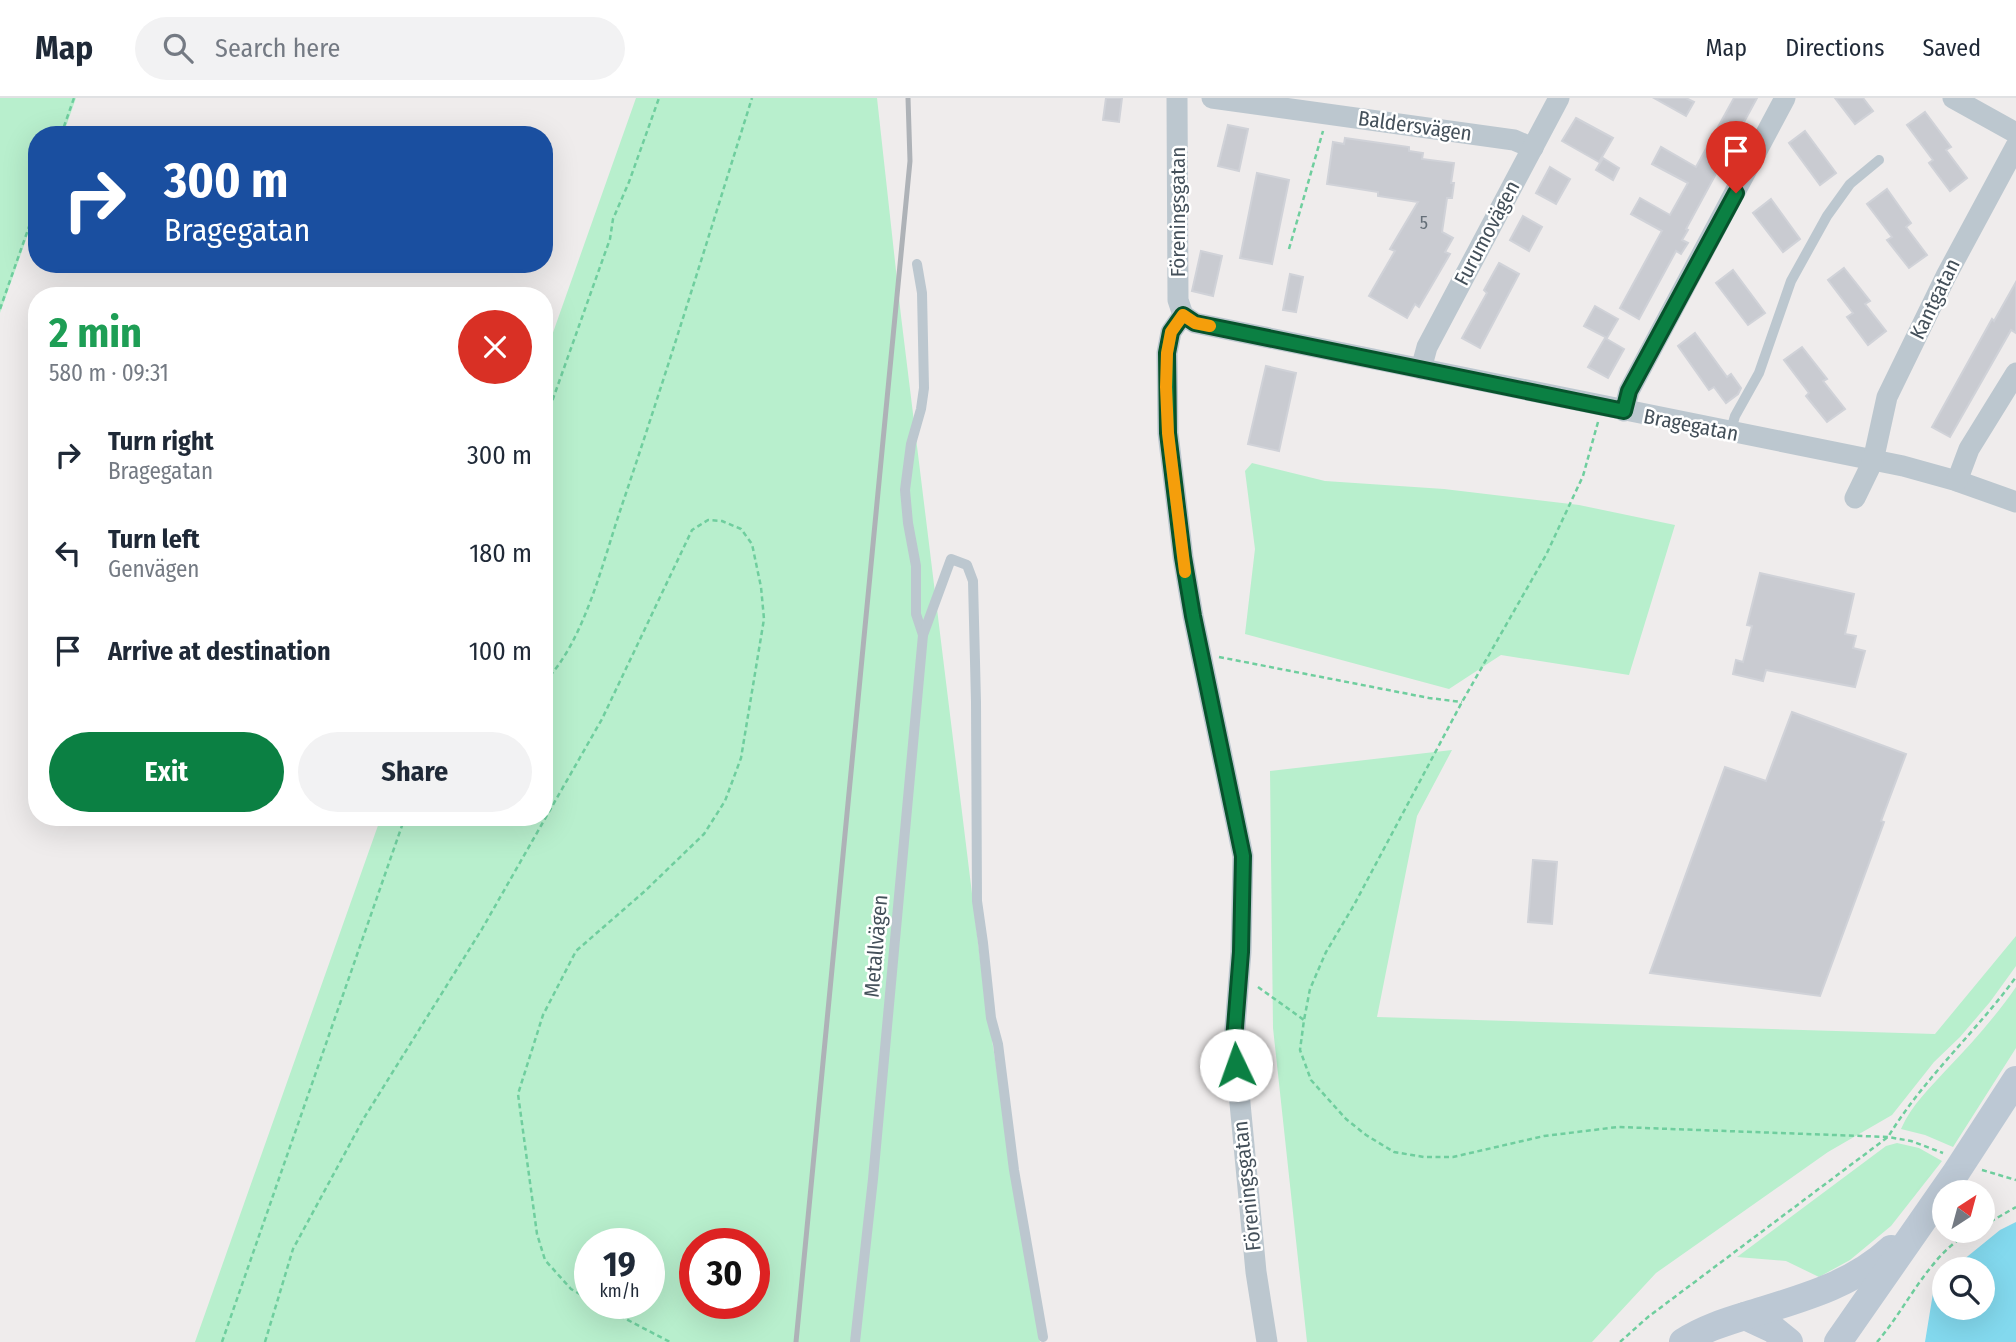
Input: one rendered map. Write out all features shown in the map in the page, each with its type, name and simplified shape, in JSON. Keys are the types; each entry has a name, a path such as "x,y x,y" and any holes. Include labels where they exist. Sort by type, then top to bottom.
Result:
{"street":[{"path":"1177,98 1183,98"},
{"name":"Föreningsgatan","path":"1177,98 1178,300 1183,315 1171,332 1167,353 1168,433 1183,557 1243,856 1234,1040 1256,1272 1267,1342"},
{"name":"Baldersvägen","path":"1212,98 1514,140 1533,148"},
{"name":"Furumovägen","path":"1421,369 1427,347 1559,98"},
{"path":"1624,411 1629,391 1785,98"},
{"path":"1953,98 2016,133"},
{"name":"Kantgatan","path":"1873,461 1888,397 1946,276 2016,146"},
{"name":"Bragegatan","path":"1183,315 1195,323 1927,472 2016,502"},
{"path":"1957,481 1969,449 2016,373"},
{"path":"1855,498 1873,461"},
{"path":"1847,1337 2016,1080"},
{"path":"1683,1342 1709,1328 1826,1289 1858,1275 1888,1252 1926,1216"},
{"path":"1745,1316 1773,1329 1789,1342"}],"lane":[{"path":"1730,433 1735,416 1759,373 1791,281 1827,216 1850,184 1879,160"},
{"path":"917,264 922,293 924,388 911,444 905,490 916,566 916,614 923,635"},
{"name":"Metallvägen","path":"855,1342 875,1165 923,635 951,559 967,565 973,580 977,901 1014,1170 1043,1336"}],"path":[{"path":"64,126 74,98"},
{"path":"553,399 610,239 613,219 659,98"},
{"path":"553,673 571,646 588,604 650,423 752,98"},
{"path":"1289,249 1322,132"},
{"path":"0,309 28,230"},
{"path":"1602,407 1583,476 1546,555 1462,702 1354,905 1326,952 1310,989 1300,1050 1311,1080 1346,1119 1366,1135 1394,1152 1424,1157 1453,1157 1544,1136 1618,1127 1888,1137 1911,1141 1949,1156"},
{"path":"553,805 602,719 692,530 708,520 722,521 741,529 752,544 764,619 741,758 725,801 704,834 645,891 576,951 543,1015 518,1094 537,1234 545,1260 574,1291"},
{"path":"1202,655 1248,661 1272,668 1462,702"},
{"path":"222,1342 402,826"},
{"path":"264,1342 293,1249 364,1118 482,929 541,826"},
{"path":"1239,973 1304,1020"},
{"path":"1622,1341 1648,1317 1888,1137 1916,1095 1981,1022 2016,977"},
{"path":"1980,1169 2016,1180"},
{"path":"1995,1219 2016,1207"},
{"path":"1877,1342 1943,1252 1953,1243"},
{"path":"626,1319 670,1342"}],"green space":[{"path":"0,98 76,98 66,126 28,126 28,234 0,313"},
{"path":"636,98 877,98 983,983 1040,1342 195,1342 378,826 553,826 553,333"},
{"path":"1252,463 1325,481 1444,489 1579,505 1675,525 1629,675 1501,655 1449,689 1245,634 1255,549 1245,471"},
{"path":"1452,750 1417,816 1377,1017 1935,1034 2016,936 2016,966 1990,1002 1934,1062 1892,1115 1828,1152 1656,1273 1592,1342 1307,1342 1273,1028 1270,771"},
{"path":"2016,987 2016,1048 1953,1147 1925,1135 1901,1129 1922,1097 1984,1029"},
{"path":"1897,1143 1919,1148 1942,1161 1891,1226 1850,1260 1819,1277 1786,1261 1737,1257 1886,1146"}],"water":[{"path":"2016,1222 2016,1342 1925,1342 1932,1299 1932,1320 1995,1320 1995,1257 1967,1257 1984,1243 1995,1243 1995,1234"}],"building":[{"path":"1106,98 1122,98 1119,122 1103,120"},
{"path":"1654,98 1686,98 1694,102 1686,116"},
{"path":"1734,98 1757,98 1686,229 1688,230 1682,240 1688,243 1681,254 1676,251 1639,319 1620,308 1662,231 1631,214 1640,198 1670,215 1688,183 1652,164 1661,147 1696,167"},
{"path":"1835,98 1863,98 1873,111 1855,124"},
{"path":"1925,112 1951,147 1946,150 1967,178 1950,191 1929,163 1933,160 1907,125"},
{"path":"1576,118 1613,138 1599,162 1562,141"},
{"path":"1228,125 1248,129 1239,171 1218,166"},
{"path":"1805,131 1836,173 1820,185 1789,143"},
{"path":"1345,138 1409,147 1409,151 1423,153 1422,159 1454,163 1452,198 1447,198 1442,232 1453,238 1445,252 1450,254 1419,307 1415,304 1407,318 1369,296 1395,251 1390,249 1418,202 1327,184 1333,142 1344,144"},
{"path":"1603,158 1619,168 1613,180 1596,170"},
{"path":"1550,167 1570,179 1556,204 1536,193"},
{"path":"1257,173 1289,180 1272,264 1240,258"},
{"path":"1887,189 1911,223 1906,227 1927,255 1909,268 1887,240 1892,237 1867,204"},
{"path":"1771,199 1800,239 1783,252 1753,213"},
{"path":"1523,216 1542,227 1529,251 1510,240"},
{"path":"1201,251 1222,256 1213,296 1192,291"},
{"path":"1499,263 1519,274 1480,348 1462,338 1487,293 1484,290"},
{"path":"1844,268 1870,301 1865,304 1886,331 1868,345 1847,317 1853,313 1828,280"},
{"path":"1733,270 1765,313 1748,325 1716,283"},
{"path":"1290,274 1303,277 1296,312 1283,310"},
{"path":"2016,282 2016,333 2011,330 1950,437 1932,427 1992,319 1994,321"},
{"path":"1595,306 1618,319 1607,338 1584,326"},
{"path":"1695,333 1727,377 1731,374 1741,388 1738,394 1726,403 1714,387 1709,390 1678,346"},
{"path":"1605,338 1624,349 1608,378 1588,367"},
{"path":"1802,347 1827,379 1823,381 1845,409 1827,422 1806,396 1809,393 1784,360"},
{"path":"1266,366 1296,373 1279,451 1248,444"},
{"path":"1760,573 1854,594 1845,634 1856,636 1853,648 1865,651 1855,687 1766,670 1763,681 1733,674 1736,660 1743,662 1752,626 1747,625"},
{"path":"1792,712 1906,754 1820,996 1650,973 1725,767 1766,781"},
{"path":"1533,860 1557,862 1552,924 1528,922"}],"railway":[{"path":"796,1342 910,161 908,98"}],"slow traffic":[{"path":"1185,572 1168,433 1167,353 1171,332 1183,315 1195,323 1210,326"}],"route":[{"path":"1236,1065 1234,1040 1241,952 1243,856 1183,557 1168,433 1167,353 1171,332 1183,315 1195,323 1624,411 1629,391 1736,193"}]}
